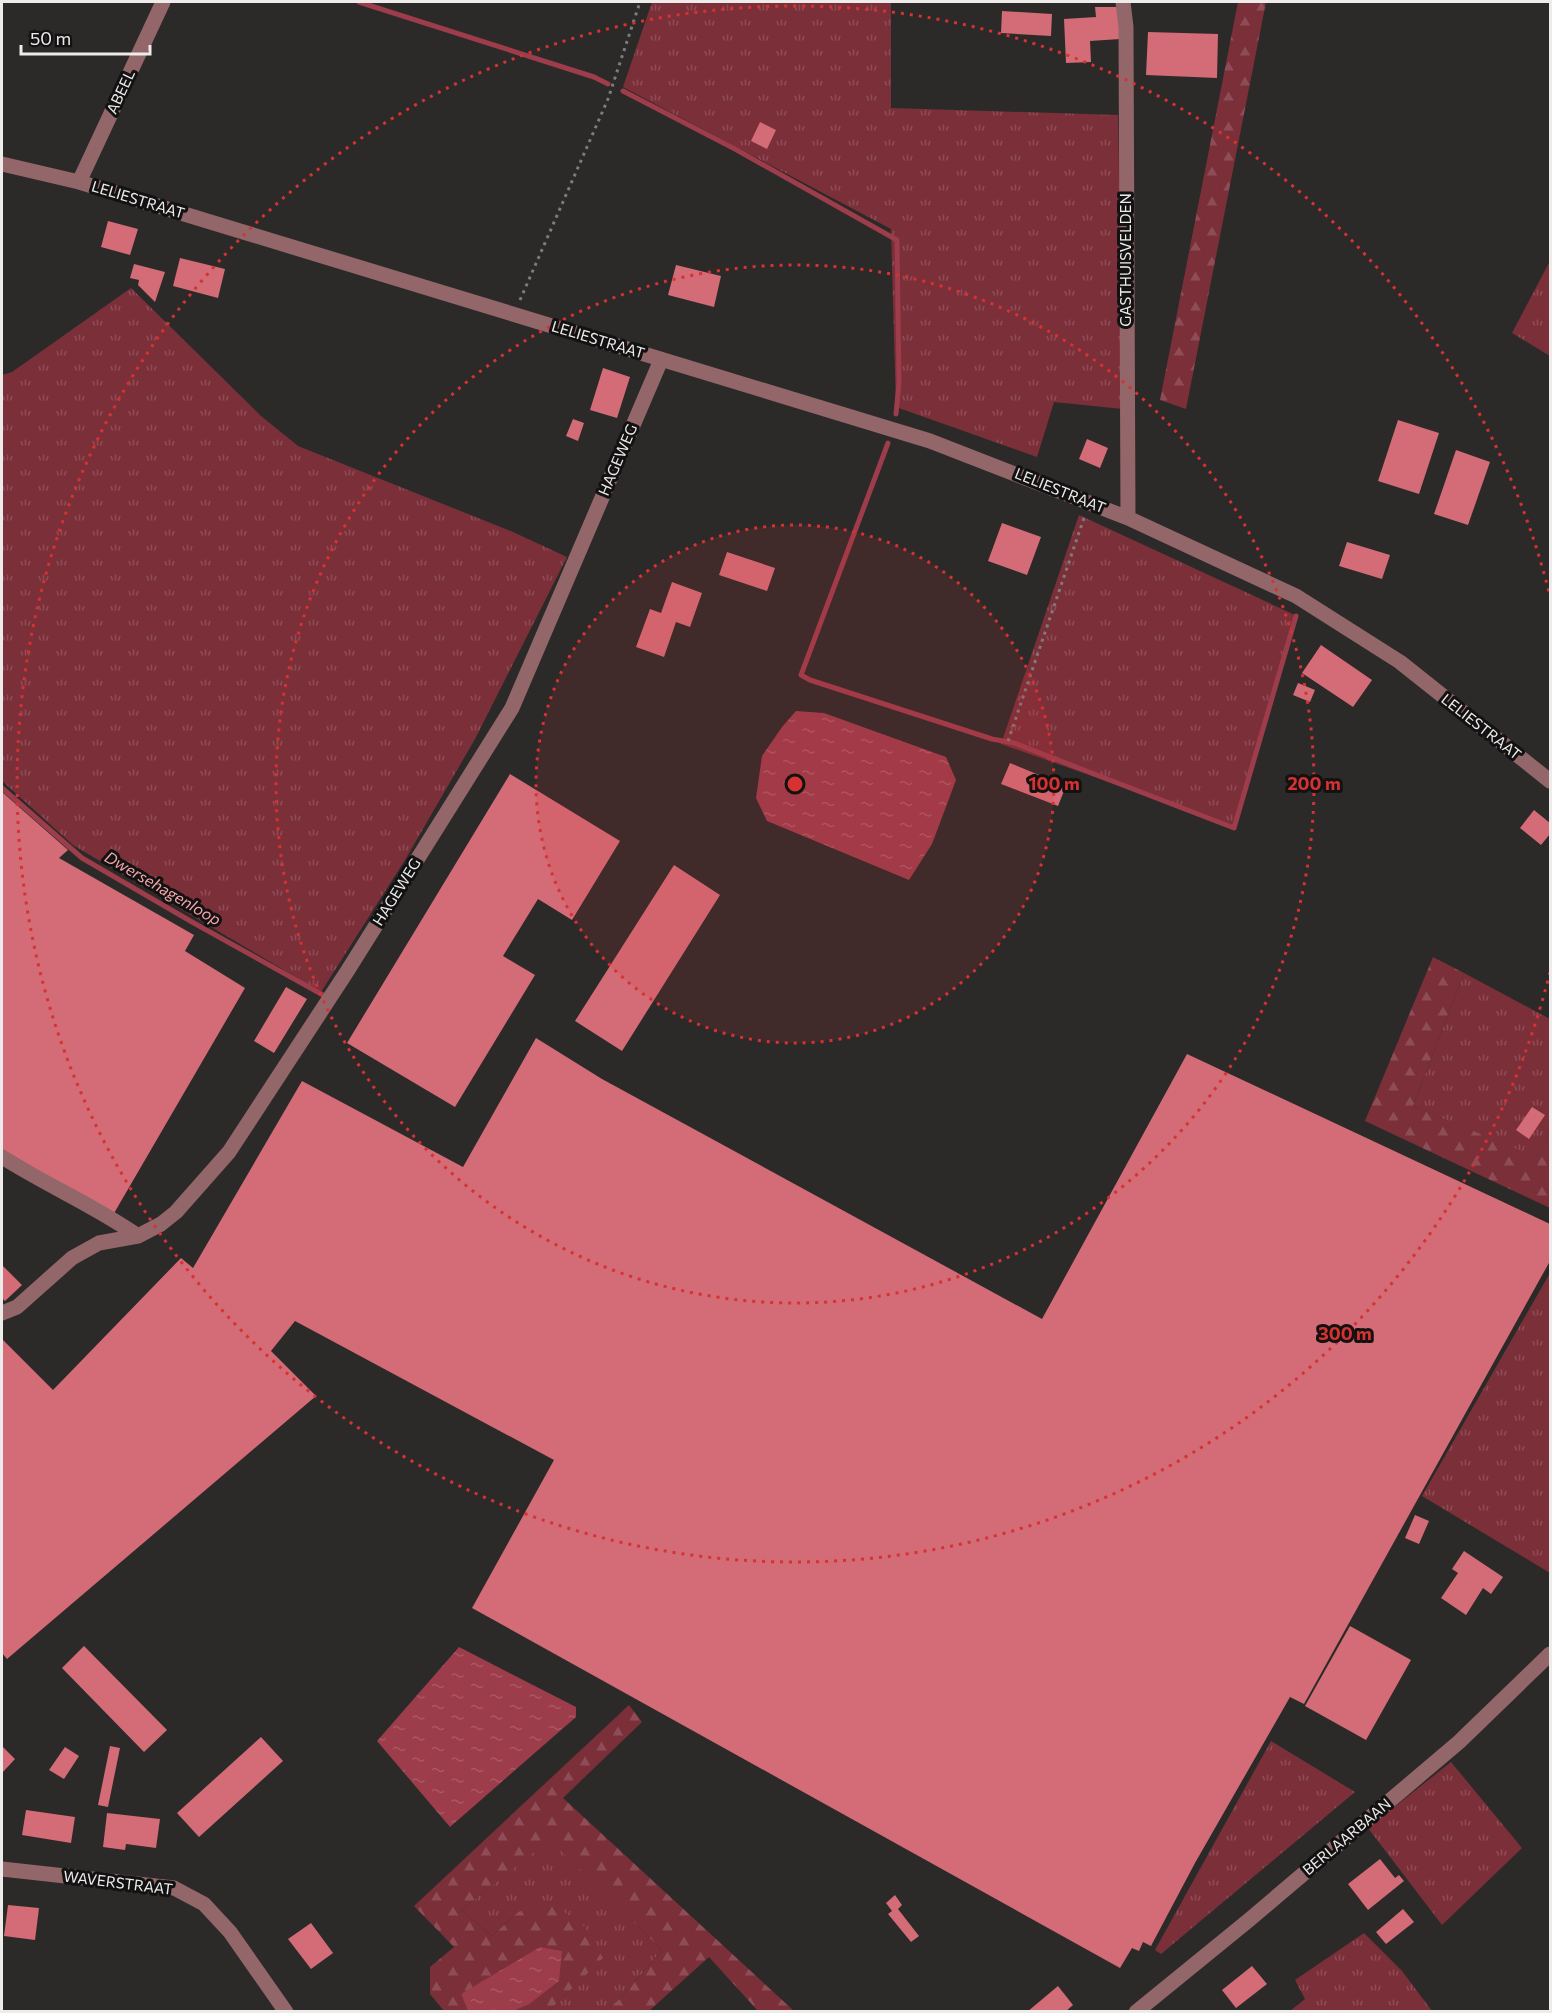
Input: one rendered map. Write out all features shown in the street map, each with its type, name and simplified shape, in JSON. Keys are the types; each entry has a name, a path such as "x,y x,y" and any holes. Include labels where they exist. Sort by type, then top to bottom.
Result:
{"street":[{"name":"ABEEL","path":"79,182 162,2"},
{"name":"GASTHUISVELDEN","path":"1123,2 1126,27 1128,518"},
{"name":"LELIESTRAAT","path":"2,164 79,182 930,441 1128,518 1296,596 1347,627 1400,663 1551,781"},
{"name":"HAGEWEG","path":"2,1313 17,1307 72,1258 99,1243 138,1236 161,1224 176,1212 229,1152 348,970 512,708 661,360"},
{"path":"2,1157 138,1236"},
{"name":"BERLAARBAAN","path":"1136,2012 1249,1920 1459,1742 1551,1654"},
{"name":"WAVERSTRAAT","path":"2,1869 174,1888 204,1904 230,1932 286,2012"}],"path":[{"path":"514,315 608,99 640,2"},
{"path":"1008,741 1090,503"}],"green space":[{"path":"652,2 891,2 891,108 1118,115 1123,409 1054,402 1037,457 896,407 891,229 623,87"},
{"path":"1238,2 1266,2 1186,409 1160,400"},
{"path":"1550,261 1550,356 1512,333"},
{"path":"131,288 261,416 298,446 513,532 567,557 475,739 405,860 321,992 73,845 2,781 2,375 12,372"},
{"path":"1079,515 1295,615 1234,826 1001,744"},
{"path":"1433,957 1464,973 1413,1106 1536,1157 1550,1129 1550,1208 1365,1121"},
{"path":"1464,973 1550,1019 1550,1129 1536,1158 1413,1106"},
{"path":"1550,1273 1549,1407 1550,1573 1422,1496"},
{"path":"629,1705 642,1722 563,1798 794,2011 758,2011 709,1957 649,2011 605,2011 621,1998 662,1950 550,1840 461,1910 492,1936 518,1912 550,1902 585,1927 603,1958 549,2011 513,2011 528,2005 461,1993 468,2011 444,2011 430,1994 430,1967 454,1947 414,1906"},
{"path":"1271,1741 1355,1792 1161,1954 1155,1950"},
{"path":"1451,1762 1522,1848 1442,1925 1368,1828"},
{"path":"550,1839 662,1950 621,1998 605,2011 549,2011 602,1958 518,1912 492,1936 461,1910"},
{"path":"1364,1933 1402,1971 1432,2011 1290,2011 1305,1999 1295,1980"}],"water":[{"path":"796,711 824,713 946,757 956,780 932,844 909,880 767,821 756,798 762,756"},
{"path":"459,1647 576,1707 576,1717 450,1827 377,1741"},
{"path":"540,1947 562,1951 559,1981 528,2005 513,2011 468,2011 461,1994"}],"building":[{"path":"1095,7 1119,7 1120,39 1090,41 1091,62 1066,63 1064,19 1096,17"},
{"path":"1002,11 1052,14 1051,36 1001,33"},
{"path":"1148,32 1218,34 1217,78 1146,75"},
{"path":"760,122 776,130 767,149 751,141"},
{"path":"108,221 138,229 130,255 101,247"},
{"path":"180,258 225,269 218,298 173,286"},
{"path":"134,264 165,272 155,302 138,285 139,280 130,278"},
{"path":"676,265 721,276 714,307 668,295"},
{"path":"603,368 630,377 617,418 590,410"},
{"path":"573,419 584,423 578,441 566,436"},
{"path":"1398,420 1439,433 1419,494 1378,481"},
{"path":"1087,439 1108,448 1100,468 1079,459"},
{"path":"1456,450 1490,462 1468,525 1434,514"},
{"path":"1002,523 1041,537 1027,575 988,561"},
{"path":"1347,542 1390,555 1382,579 1339,566"},
{"path":"727,552 775,568 767,591 719,575"},
{"path":"672,582 702,593 690,627 676,622 664,657 636,647 650,609 661,613"},
{"path":"1321,645 1372,680 1353,707 1302,673"},
{"path":"1298,683 1315,690 1310,702 1293,695"},
{"path":"1010,763 1066,786 1058,806 1001,784"},
{"path":"510,774 620,841 572,920 538,899 503,956 535,975 455,1107 347,1043"},
{"path":"2,792 68,850 59,858 194,935 185,951 245,988 113,1215 2,1149"},
{"path":"1534,810 1550,823 1550,834 1541,845 1520,828"},
{"path":"674,865 720,895 622,1051 575,1021"},
{"path":"286,987 307,999 274,1053 254,1041"},
{"path":"536,1038 602,1079 1042,1319 1187,1054 1550,1224 1550,1261 1304,1704 1290,1697 1195,1863 1151,1946 1143,1942 1139,1951 1132,1948 1120,1968 472,1608 554,1460 295,1321 271,1351 316,1396 7,1659 2,1653 2,1339 53,1390 181,1258 193,1268 302,1081 463,1167"},
{"path":"1532,1107 1545,1115 1529,1139 1516,1130"},
{"path":"2,1265 22,1285 5,1301 2,1298"},
{"path":"1415,1515 1429,1521 1419,1544 1405,1538"},
{"path":"1464,1551 1503,1577 1491,1594 1483,1588 1466,1615 1441,1598 1458,1573 1452,1569"},
{"path":"1350,1626 1411,1660 1366,1740 1305,1706"},
{"path":"84,1646 167,1730 144,1752 62,1668"},
{"path":"261,1737 283,1761 199,1837 177,1813"},
{"path":"2,1746 15,1759 2,1773"},
{"path":"110,1746 120,1748 108,1807 98,1805"},
{"path":"65,1747 79,1756 64,1779 49,1770"},
{"path":"26,1810 75,1817 71,1843 22,1835"},
{"path":"107,1813 160,1819 156,1848 126,1844 125,1850 103,1847"},
{"path":"1380,1859 1395,1878 1399,1875 1404,1881 1368,1910 1348,1884"},
{"path":"895,1895 902,1905 898,1909 919,1936 911,1942 888,1914 892,1911 886,1903"},
{"path":"8,1905 39,1908 35,1940 4,1936"},
{"path":"1403,1909 1414,1922 1386,1944 1376,1932"},
{"path":"311,1923 333,1953 311,1969 288,1939"},
{"path":"1252,1966 1267,1984 1236,2008 1222,1990"},
{"path":"1058,1986 1073,2005 1065,2012 1027,2012"}],"waterway":[{"path":"359,2 594,77 608,84"},
{"path":"623,91 735,149 897,240 899,383 896,414"},
{"path":"888,443 801,675 810,680 992,739 1014,743 1234,828 1296,616"},
{"name":"Dwersehagenloop","path":"2,788 82,858 323,995"}]}
